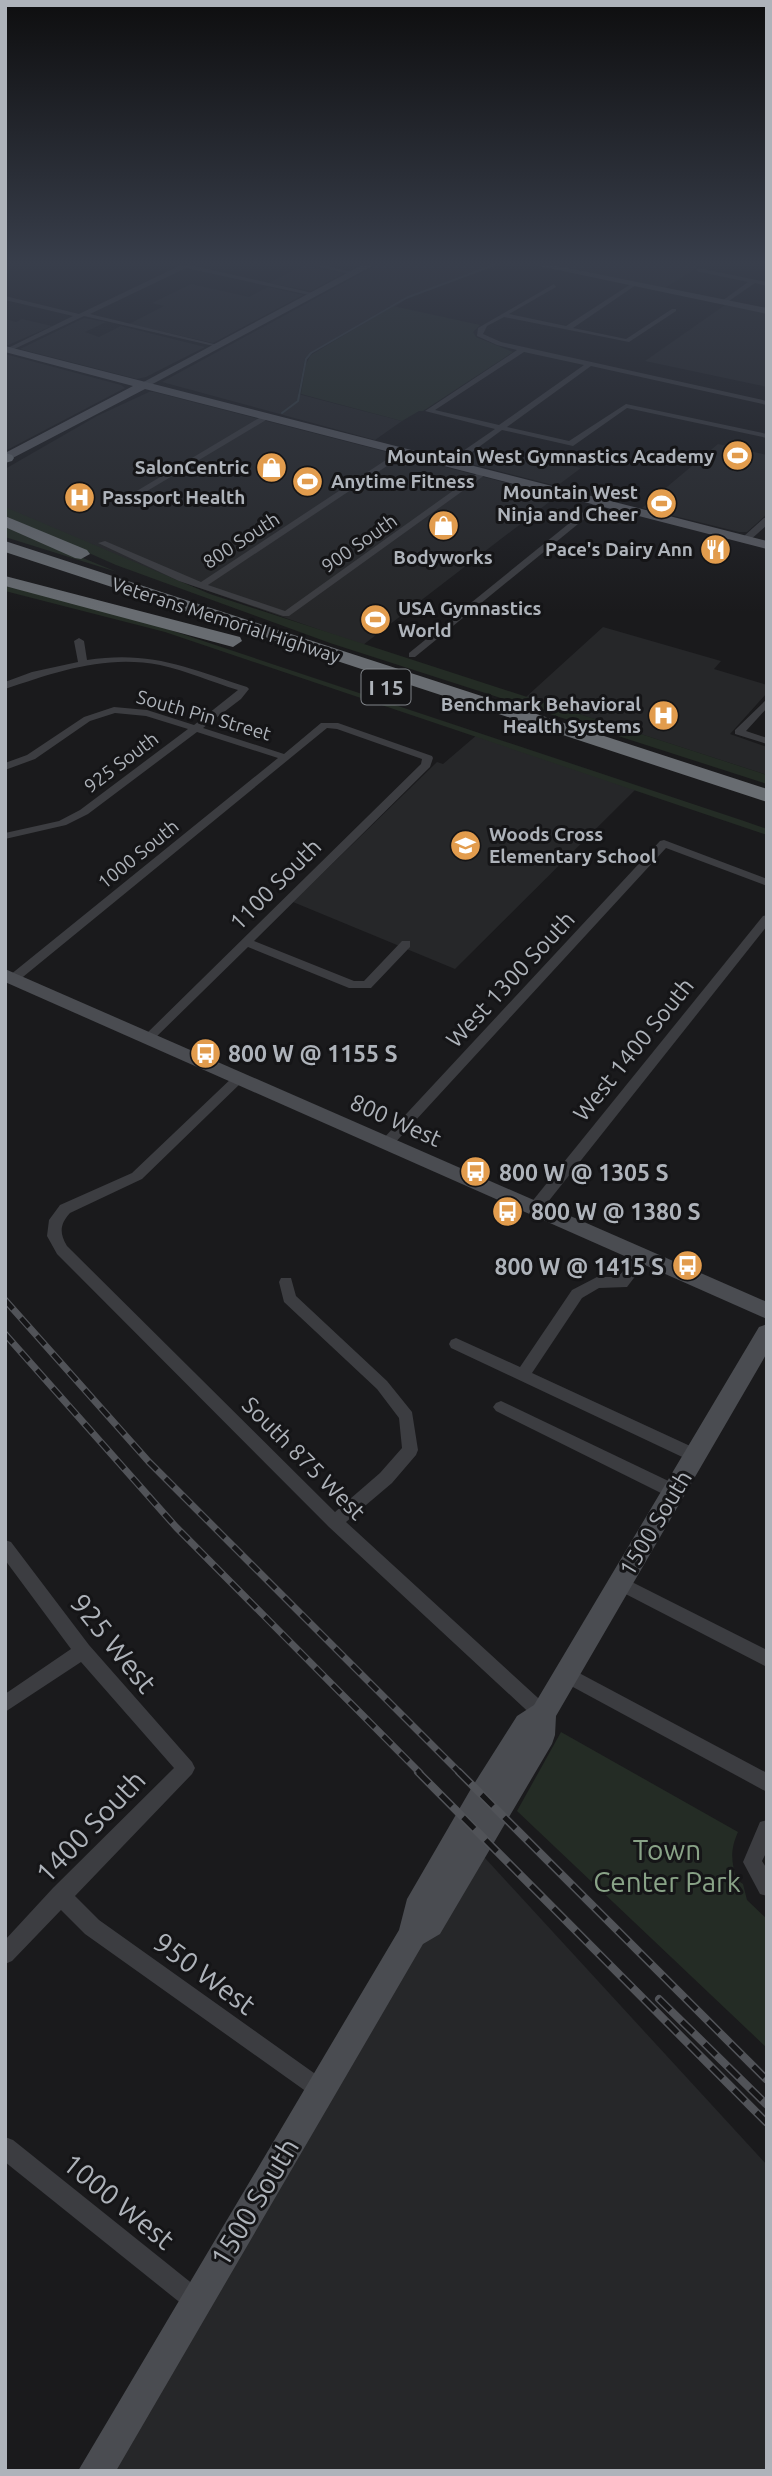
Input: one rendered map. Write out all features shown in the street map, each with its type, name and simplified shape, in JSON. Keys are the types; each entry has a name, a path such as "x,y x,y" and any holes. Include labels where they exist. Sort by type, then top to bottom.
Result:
{"highway":[{"path":"5,521 120,570 313,640 393,675"},
{"name":"Veterans Memorial Highway","path":"5,545 767,796"},
{"name":"Veterans Memorial Highway","path":"5,561 767,811"},
{"path":"5,580 105,605 324,667"}],"main road":[{"path":"126,381 767,545"},
{"path":"7,458 143,385"}],"street":[{"path":"143,385 151,381"},
{"path":"475,381 429,411 570,444 626,406 767,436"},
{"path":"450,464 566,381"},
{"path":"665,381 767,403"},
{"path":"129,498 268,417"},
{"name":"800 South","path":"201,586 404,452"},
{"name":"900 South","path":"201,586 286,614 485,472"},
{"path":"412,655 601,502"},
{"path":"746,539 767,520"},
{"path":"102,543 201,586"},
{"path":"5,686 25,675 83,665 79,641"},
{"name":"925 South","path":"5,836 62,823 83,813 238,697 244,689 144,660 83,665"},
{"path":"767,702 739,732 767,741"},
{"name":"South Pin Street","path":"9,767 31,757 86,719 114,710 148,713 285,757"},
{"name":"1000 South","path":"9,976 325,725 338,726 428,758"},
{"name":"1100 South","path":"148,1038 395,797 426,765 428,758"},
{"name":"West 1300 South","path":"387,1143 664,844 767,883"},
{"name":"West 1400 South","path":"536,1208 767,918"},
{"path":"246,942 353,985 367,985 406,944"},
{"name":"800 West","path":"9,976 767,1311"},
{"name":"South 875 West","path":"239,1078 137,1176 73,1203 55,1220 54,1236 62,1250 335,1522 543,1714"},
{"path":"523,1375 577,1294 597,1282 622,1283 643,1257"},
{"path":"286,1282 289,1298 382,1385 407,1416 410,1450 386,1478 335,1522"},
{"name":"1500 South","path":"96,2471 413,1934 430,1924 542,1735 543,1714 767,1333"},
{"path":"456,1343 695,1456"},
{"path":"501,1407 674,1492"},
{"name":"925 West","path":"5,1548 83,1651 186,1768"},
{"path":"620,1583 767,1659"},
{"path":"5,1704 83,1651"},
{"path":"566,1674 767,1783"},
{"name":"1400 South","path":"5,1954 186,1768"},
{"path":"766,1886 752,1862 767,1829"},
{"name":"950 West","path":"60,1895 92,1927 321,2090"},
{"name":"1000 West","path":"5,2148 196,2301"}],"shaded area":[{"path":"5,381 104,381 125,388 5,451"},
{"path":"301,381 298,394 402,421 375,440 162,382"},
{"path":"737,381 767,381 767,387"},
{"path":"149,392 557,496 363,645 168,577 5,512 5,469 97,416"},
{"path":"718,444 767,455 767,514 747,532 642,508"},
{"path":"481,447 581,468 557,486 463,462"},
{"name":"Benchmark Behavioral Health Systems","path":"603,627 721,661 714,669 767,685 767,693 730,734 767,747 767,775 526,697"},
{"name":"Woods Cross Elementary School","path":"478,734 638,787 455,969 293,902 437,762 443,764"},
{"path":"474,1846 767,2165 767,2471 108,2471"}],"green space":[{"path":"303,381 469,381 423,411 402,421 301,394"},
{"path":"5,507 210,594 767,775 767,784 330,643 116,565 5,516"},
{"path":"5,526 117,572 5,537"},
{"path":"5,586 125,615 744,821 767,829 767,835 165,632 5,591"},
{"name":"Town Center Park","path":"561,1732 738,1832 732,1856 737,1880 743,1884 747,1900 767,1919 767,2048 517,1811"}],"waterway":[{"path":"282,413 298,401 302,381"}],"railway":[{"path":"5,1300 149,1462 767,2080"},
{"path":"5,1334 176,1527 420,1773"},
{"path":"418,1772 767,2123"},
{"path":"659,1999 767,2105"}],"place":[{"name":"Mountain West Gymnastics Academy","path":"737,456"},
{"name":"SalonCentric","path":"272,467"},
{"name":"Anytime Fitness","path":"308,481"},
{"name":"Passport Health","path":"79,497"},
{"name":"Mountain West Ninja and Cheer","path":"661,503"},
{"name":"Bodyworks","path":"443,526"},
{"name":"Pace's Dairy Ann","path":"716,549"},
{"name":"USA Gymnastics World","path":"375,619"},
{"name":"Benchmark Behavioral Health Systems","path":"664,715"},
{"name":"Woods Cross Elementary School","path":"466,845"},
{"name":"800 W @ 1155 S","path":"205,1053"},
{"name":"800 W @ 1305 S","path":"476,1172"},
{"name":"800 W @ 1380 S","path":"508,1211"},
{"name":"800 W @ 1415 S","path":"687,1266"}]}
